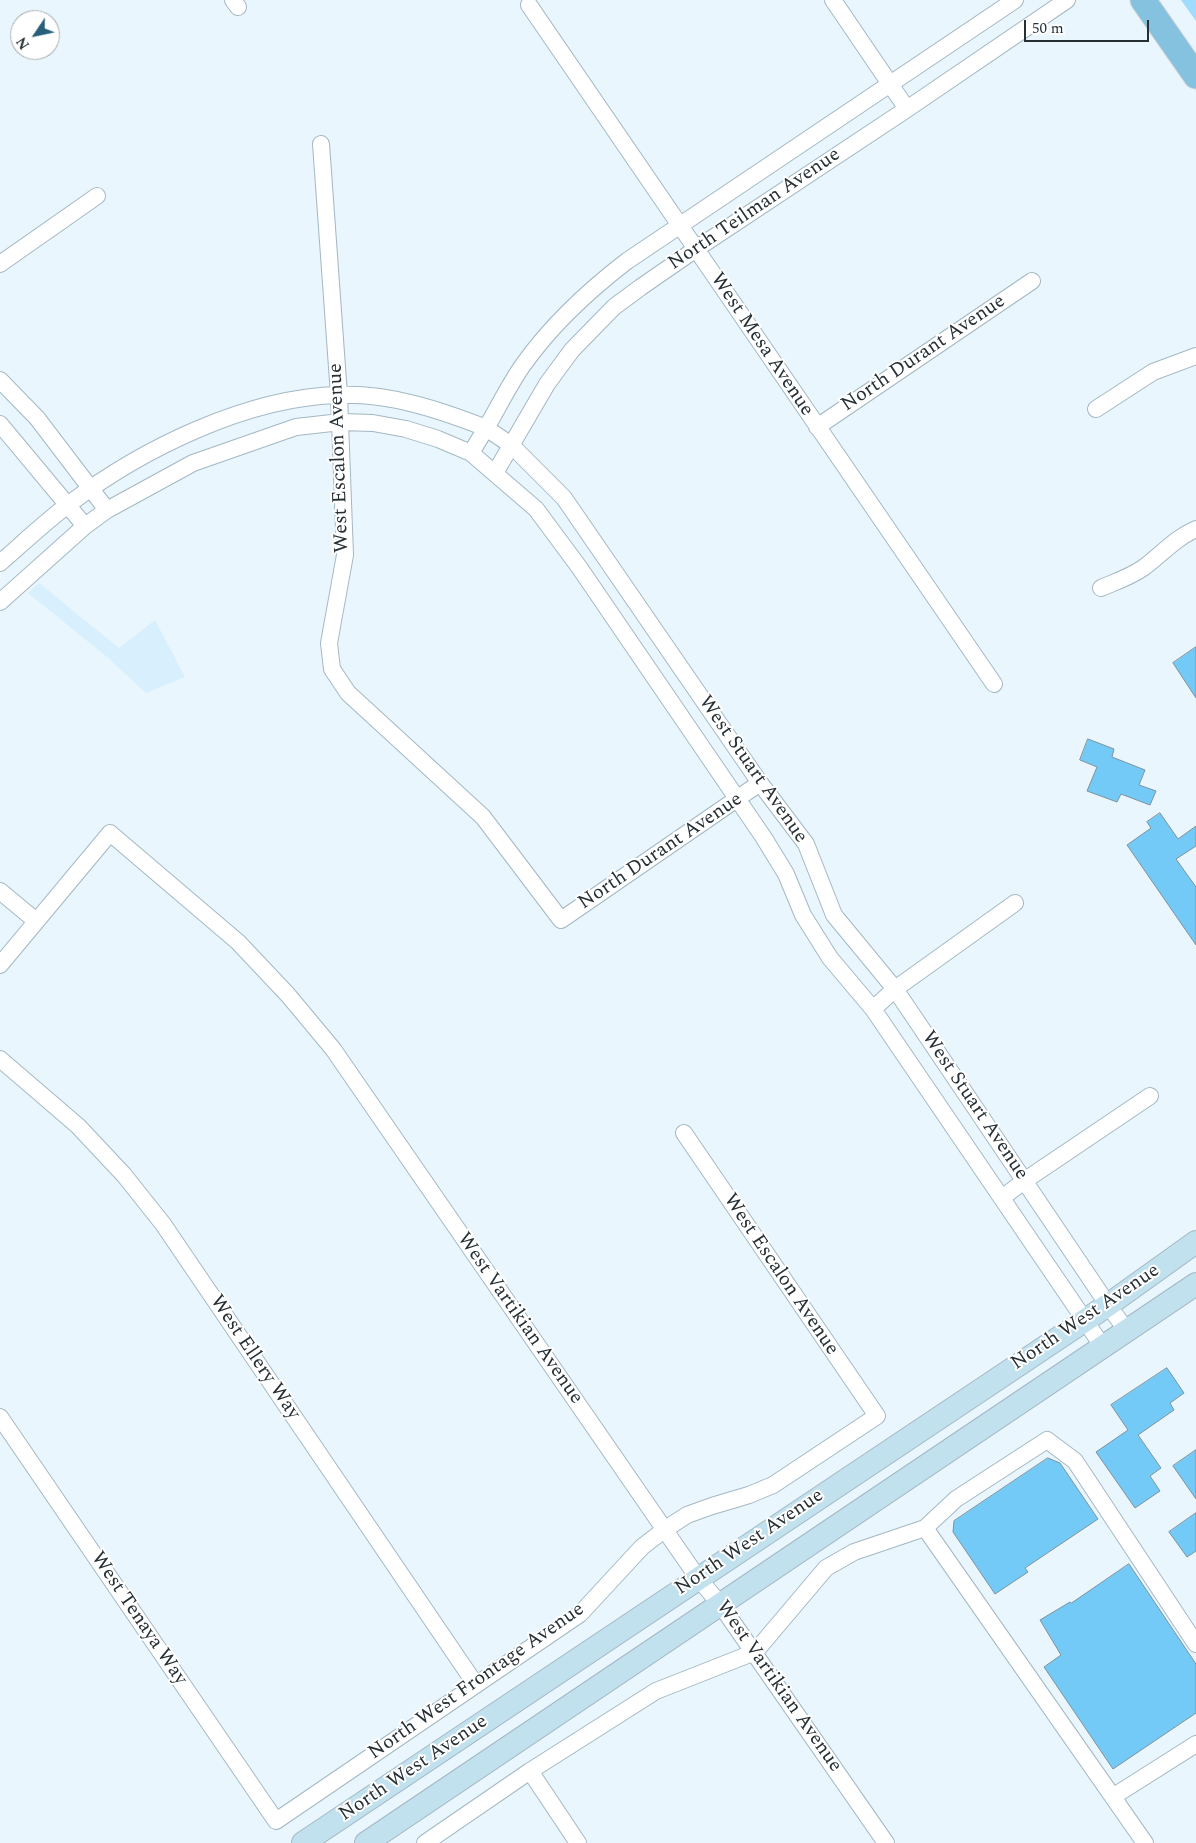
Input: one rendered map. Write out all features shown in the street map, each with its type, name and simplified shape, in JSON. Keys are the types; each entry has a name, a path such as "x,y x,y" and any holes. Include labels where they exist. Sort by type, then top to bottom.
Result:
{"main road":[{"path":"1143,0 1196,76"},
{"name":"North West Avenue","path":"303,1843 1108,1305 1196,1242"},
{"name":"North West Avenue","path":"366,1843 1196,1284"}],"street":[{"path":"833,0 907,109"},
{"name":"North Teilman Avenue","path":"471,453 522,366 549,332 576,303 627,261 1015,0"},
{"name":"North Teilman Avenue","path":"495,472 547,384 572,350 596,324 641,287 696,249 1067,0"},
{"name":"West Mesa Avenue","path":"530,5 994,684"},
{"name":"West Escalon Avenue","path":"321,144 341,422 346,555 329,643 332,668 348,693 483,817 561,920"},
{"path":"0,264 97,196"},
{"name":"North Durant Avenue","path":"817,427 1032,281"},
{"path":"1096,409 1153,372 1196,356"},
{"path":"0,380 37,418 108,510"},
{"path":"0,563 68,505 92,488 164,445 214,422 279,402 339,395 372,397 410,403 449,414 486,428"},
{"path":"0,602 85,526 108,510 193,463 296,427 341,422 374,423 406,429 438,439 471,453"},
{"path":"0,424 85,526"},
{"name":"West Stuart Avenue","path":"486,428 511,445 564,498 760,783 806,844 834,915 895,989 1127,1331"},
{"name":"West Stuart Avenue","path":"471,453 536,509 574,560 764,838 786,874 803,915 830,958 873,1009 1103,1347"},
{"path":"1100,588 1134,573 1179,538 1196,529"},
{"name":"North Durant Avenue","path":"561,920 760,783"},
{"name":"West Vartikian Avenue","path":"36,921 110,833 238,942 288,995 333,1049 664,1530 755,1652 886,1843"},
{"path":"0,891 36,921 0,965"},
{"path":"873,1009 895,989 1015,903"},
{"name":"West Ellery Way","path":"0,1058 78,1126 124,1175 163,1224 476,1685"},
{"path":"1002,1198 1024,1181 1150,1096"},
{"name":"West Escalon Avenue","path":"684,1133 877,1416"},
{"name":"North West Frontage Avenue","path":"276,1821 580,1614 642,1547 664,1530 687,1515 750,1495 773,1485 877,1416"},
{"name":"West Tenaya Way","path":"0,1417 276,1821"},
{"path":"425,1843 530,1771 656,1691 755,1652 826,1568 854,1552 925,1528 956,1499 1047,1440 1076,1461 1196,1644"},
{"path":"925,1528 1145,1843"},
{"path":"1114,1796 1196,1744"},
{"path":"530,1771 578,1843"}],"shaded area":[{"path":"1181,0 1196,0 1196,21"},
{"path":"39,583 119,648 155,620 185,677 146,693 107,657 28,593"}],"building":[{"path":"1196,647 1196,698 1173,663"},
{"path":"1088,739 1114,749 1112,757 1145,770 1139,785 1156,791 1150,805 1121,794 1117,802 1087,791 1097,767 1080,760"},
{"path":"1160,813 1178,839 1196,826 1196,846 1176,859 1196,887 1196,945 1127,845 1151,828 1147,822"},
{"path":"1167,1368 1184,1393 1170,1403 1174,1410 1138,1435 1161,1468 1150,1476 1160,1491 1135,1508 1096,1452 1128,1430 1111,1405"},
{"path":"1196,1450 1196,1499 1173,1466"},
{"path":"1048,1458 1060,1463 1098,1519 1025,1568 1028,1572 995,1594 953,1532 954,1521"},
{"path":"1196,1513 1196,1551 1187,1557 1169,1532"},
{"path":"1129,1564 1196,1664 1196,1713 1113,1769 1044,1667 1061,1655 1040,1620 1071,1603"}]}
